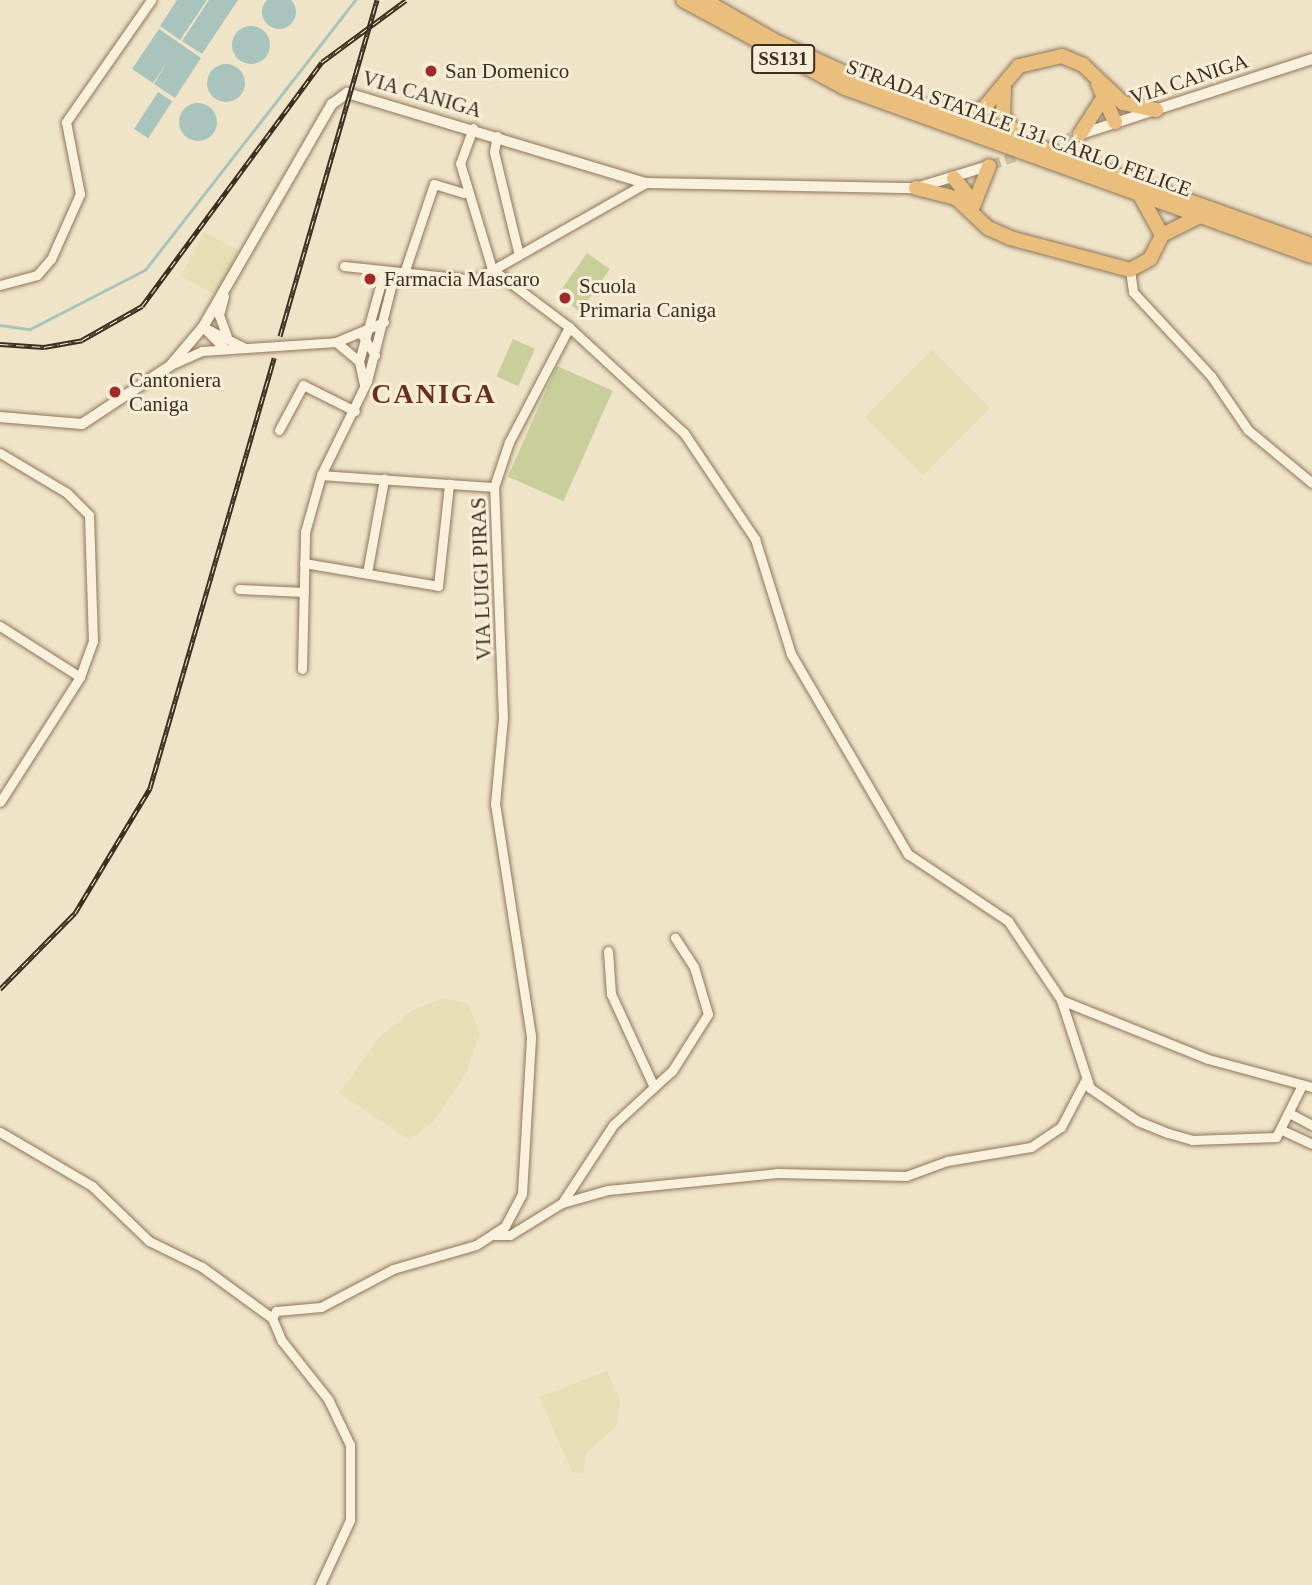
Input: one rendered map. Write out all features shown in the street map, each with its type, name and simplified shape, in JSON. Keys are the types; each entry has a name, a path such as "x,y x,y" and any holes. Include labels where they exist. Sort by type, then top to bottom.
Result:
{"highway":[{"name":"STRADA STATALE 131 CARLO FELICE","path":"682,0 769,52 1138,194 1312,256"},
{"name":"STRADA STATALE 131 CARLO FELICE","path":"704,0 775,41 891,99 949,115 1312,244"},
{"path":"949,115 983,109 1018,66 1037,57 1062,55 1096,79 1115,122"},
{"path":"1004,85 1003,115 1019,141"},
{"path":"1105,96 1156,110"},
{"path":"1079,135 1105,96"},
{"path":"970,205 990,165"},
{"path":"954,178 970,205 996,233 1129,270 1150,259 1163,235 1200,216"},
{"path":"916,188 970,205"},
{"path":"1138,194 1156,214 1163,235"}],"street":[{"path":"0,285 37,275 51,259 80,194 66,122 151,0"},
{"name":"VIA CANIGA","path":"1079,135 1312,59"},
{"name":"VIA CANIGA","path":"0,416 82,424 170,366 203,327 339,98 365,94 646,183 916,188 990,165"},
{"path":"473,128 460,163 464,193 492,269 569,327 684,433 746,523 791,654 908,854 1008,921 1061,1000 1086,1079 1111,1106 1138,1121 1192,1140 1247,1142 1276,1137 1307,1086 1208,1059 1061,1000"},
{"path":"498,136 494,152 517,251"},
{"path":"344,265 399,276 463,282 492,269 517,251 646,183"},
{"path":"302,669 305,532 321,475 364,389 399,276 434,184 464,193"},
{"path":"1129,270 1133,292 1211,376 1248,430 1312,484"},
{"path":"364,389 359,361 362,335 374,318 384,272"},
{"path":"225,289 219,315 228,337"},
{"path":"170,366 225,349 336,342 362,335 384,323"},
{"path":"203,327 228,337 245,348"},
{"path":"203,327 225,349"},
{"name":"VIA LUIGI PIRAS","path":"494,1235 522,1194 531,1036 495,804 503,718 494,487 509,442 569,327"},
{"path":"362,335 375,355"},
{"path":"336,342 359,361"},
{"path":"279,430 303,385 355,411"},
{"path":"0,453 66,493 89,515 93,641 80,677 0,802"},
{"path":"321,475 494,487"},
{"path":"367,573 384,480"},
{"path":"304,563 438,586 449,484"},
{"path":"239,589 304,592"},
{"path":"0,625 80,677"},
{"path":"562,1203 614,1125 672,1071 708,1014 694,967 675,939"},
{"path":"608,951 611,994 654,1087"},
{"path":"272,1318 276,1311 321,1307 393,1269 494,1235 510,1235 562,1203 608,1190 777,1174 906,1176 947,1161 1031,1147 1061,1127 1086,1079"},
{"path":"1291,1114 1312,1125"},
{"path":"1282,1130 1312,1144"},
{"path":"0,1132 92,1186 149,1241 202,1267 272,1318 282,1341 328,1399 349,1445 350,1520 320,1585"}],"shaded area":[{"path":"204,232 242,252 218,296 181,276"},
{"path":"932,350 990,408 923,475 865,417"},
{"path":"445,998 468,1004 480,1033 466,1074 433,1122 409,1140 339,1093 379,1038 412,1010"},
{"path":"607,1371 620,1400 616,1427 586,1453 583,1473 572,1472 539,1397"}],"green space":[{"path":"587,253 610,269 580,312 557,296"},
{"path":"513,339 535,349 518,386 496,376"},
{"path":"557,366 613,391 564,501 508,477"}],"water":[{"path":"279,-5 291,0 296,12 291,24 279,29 267,24 262,12 267,0"},
{"path":"177,0 207,0 180,40 160,26"},
{"path":"209,0 238,0 202,54 182,41"},
{"path":"251,26 265,31 270,45 265,59 251,64 237,59 232,45 237,31"},
{"path":"159,29 201,58 175,98 154,84 168,61 153,83 132,69"},
{"path":"226,64 240,69 245,83 240,97 226,102 212,97 207,83 212,69"},
{"path":"158,92 172,101 148,138 134,129"},
{"path":"198,103 212,108 217,122 212,136 198,141 184,136 179,122 184,108"}],"waterway":[{"path":"0,325 30,329 145,270 355,0"}],"tunnel":[{"path":"991,165 1077,135"}],"railway":[{"path":"280,336 377,0"},
{"path":"0,344 44,347 82,340 142,306 322,62 406,0"},
{"path":"0,989 75,913 150,788 274,357"}],"place":[{"name":"San Domenico","path":"431,71"},
{"name":"Farmacia Mascaro","path":"370,279"},
{"name":"Scuola Primaria Caniga","path":"565,298"},
{"name":"Cantoniera Caniga","path":"115,392"}],"district":[{"name":"CANIGA","path":"434,394"}]}
